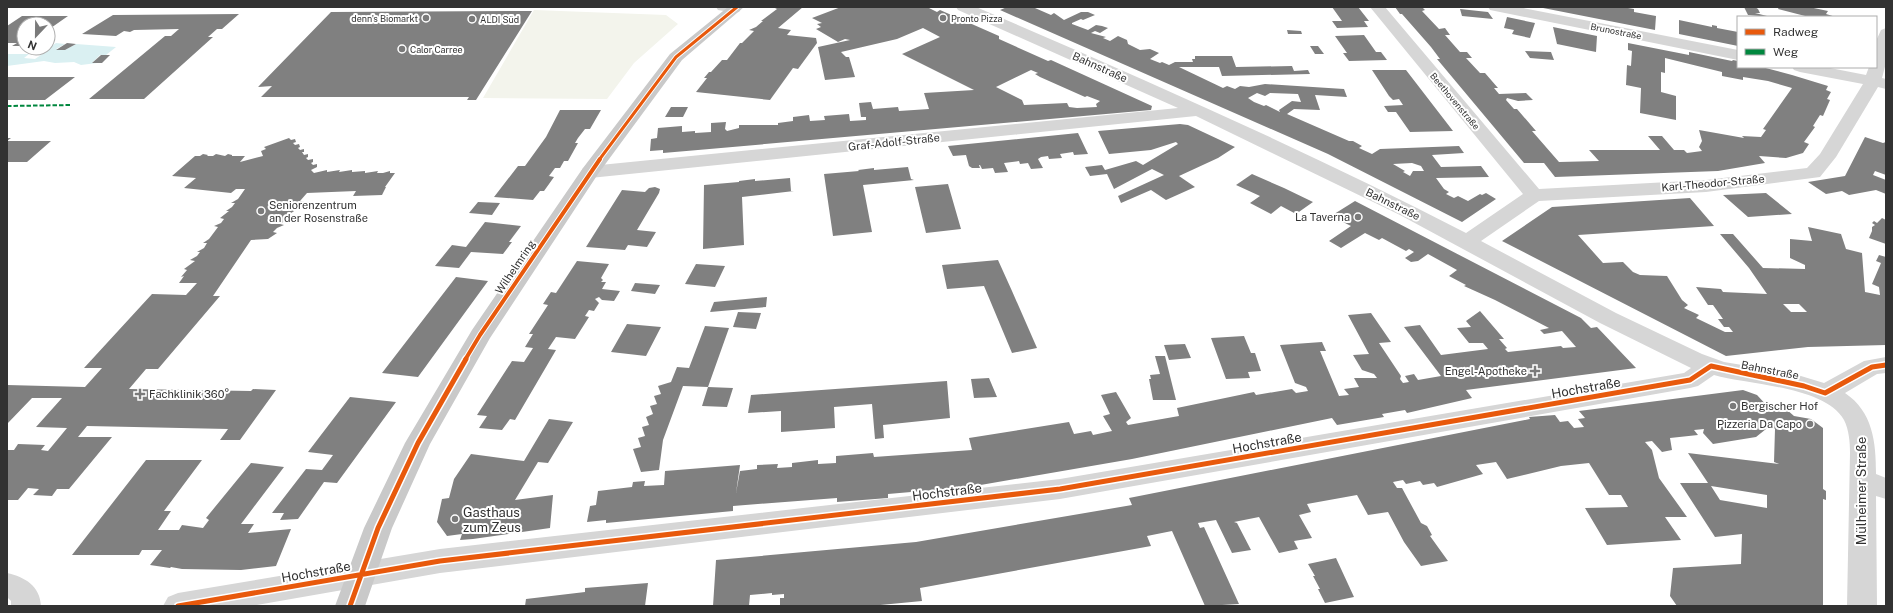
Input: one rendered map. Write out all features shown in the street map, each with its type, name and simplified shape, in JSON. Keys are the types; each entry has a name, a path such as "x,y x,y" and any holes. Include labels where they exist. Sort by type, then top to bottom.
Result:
{"main road":[{"name":"Wilhelmring","path":"350,606 378,528 418,443 480,335 590,172 676,57 731,8"}],"street":[{"name":"Bahnstraße","path":"963,7 1198,111 1330,173 1467,242 1673,350 1711,366 1796,384 1825,393"},
{"name":"Beethovenstraße","path":"1377,7 1534,195"},
{"name":"Brunostraße","path":"1495,7 1737,55"},
{"name":"Karl-Theodor-Straße","path":"1534,195 1706,186 1813,173 1827,157 1880,83 1886,33"},
{"path":"1805,68 1880,83"},
{"name":"Graf-Adolf-Straße","path":"590,172 1198,111"},
{"path":"1467,242 1534,195"},
{"path":"1825,393 1872,367 1886,365"},
{"name":"Hochstraße","path":"178,606 440,561 500,556 1060,489 1690,380 1711,366"},
{"name":"Mülheimer Straße","path":"1825,393 1840,402 1853,414 1861,431 1863,453 1875,484 1861,566 1862,606"},
{"path":"7,585 21,591 26,599 26,606"}],"shaded area":[{"path":"534,10 666,15 678,24 634,63 607,99 483,98"},
{"path":"56,43 65,44 56,49"},
{"path":"76,44 116,47 106,55 100,55 92,63 97,63 81,65 74,62 55,63 44,61 7,66 7,54 16,54 16,56 26,56 24,58 35,59 40,56 56,56 56,49 65,50"}],"building":[{"path":"803,7 778,28 791,30 787,35 816,38 817,43 798,69 793,68 770,100 696,92 707,78 704,78 709,72 711,72 722,60 727,60 740,43 742,43 754,31 749,30 756,27 763,21 761,21 777,9 775,8"},
{"path":"841,7 927,7 937,12 940,10 999,36 999,39 1048,61 1051,60 1152,106 1151,110 663,153 663,150 650,151 651,139 657,138 658,128 682,126 682,132 711,132 711,123 726,122 725,129 727,131 739,128 739,125 778,125 778,123 793,121 793,117 809,115 810,121 825,120 824,116 849,114 850,121 866,120 866,117 861,117 859,103 871,102 873,109 898,107 899,111 929,109 924,93 974,90 902,54 940,37 923,28 897,39 841,52 846,57 849,57 855,77 825,80 818,47 850,40 845,39 838,42 816,29 821,27 817,24 822,23 812,18","holes":["1031,70 1038,73 1035,74 1085,97 1087,96 1100,101 1096,104 1097,107 1069,107 1067,103 1024,105 1022,100 996,87"]},
{"path":"1007,7 1037,7 1035,8 1051,15 1054,13 1064,20 1081,12 1088,12 1095,15 1083,20 1081,19 1072,24 1088,30 1096,25 1108,28 1100,33 1095,31 1091,33 1106,37 1103,38 1110,41 1118,36 1127,40 1128,44 1140,50 1150,49 1159,53 1150,59 1169,65 1175,62 1193,62 1192,59 1195,59 1195,56 1232,56 1236,67 1292,66 1294,71 1308,70 1310,74 1222,76 1219,67 1179,67 1223,88 1227,86 1235,89 1240,86 1249,87 1265,84 1344,89 1347,97 1315,95 1320,110 1294,109 1287,114 1349,141 1353,141 1362,146 1359,148 1372,154 1380,149 1459,146 1464,153 1432,155 1441,167 1481,166 1489,177 1436,178 1444,189 1449,192 1446,194 1454,198 1458,196 1468,201 1480,194 1482,195 1486,193 1496,199 1462,222 1328,154 1000,10","holes":["1257,93 1265,96 1270,93 1298,94 1301,102 1292,101 1279,110 1280,112 1266,105 1264,106 1254,102 1248,98","1412,163 1421,166 1424,171 1413,171 1410,176 1403,172 1405,171 1393,164"]},
{"path":"1332,7 1358,7 1369,21 1364,21 1368,27 1337,28 1332,21 1342,21"},
{"path":"1395,7 1422,7 1425,10 1422,11 1439,29 1445,28 1450,35 1445,35 1460,52 1467,52 1472,58 1466,58 1480,73 1485,73 1498,88 1494,88 1499,94 1526,93 1533,100 1518,101 1507,98 1506,100 1514,109 1517,109 1536,131 1532,131 1559,162 1599,161 1589,150 1660,150 1648,136 1662,136 1674,150 1684,150 1687,153 1702,151 1699,147 1702,141 1699,130 1744,138 1742,136 1761,137 1766,130 1763,129 1792,88 1768,81 1743,77 1743,80 1722,76 1722,72 1665,58 1665,73 1661,72 1661,92 1676,96 1676,120 1640,113 1641,88 1626,85 1627,65 1631,66 1632,51 1628,50 1628,43 1689,55 1689,52 1737,61 1737,68 1766,68 1792,75 1828,86 1826,90 1831,92 1827,99 1830,100 1823,116 1820,115 1813,126 1815,127 1804,142 1809,144 1803,153 1786,158 1759,156 1765,163 1718,171 1555,177 1544,163 1524,163 1437,59 1440,59 1431,47 1402,14 1400,14"},
{"path":"1538,7 1622,7 1634,9 1634,12 1656,16 1655,30"},
{"path":"1744,7 1755,7 1760,13 1755,13 1767,16 1760,16 1748,15"},
{"path":"1779,7 1809,7 1828,11 1826,14 1833,16 1805,16 1778,9"},
{"path":"1460,9 1488,12 1493,19 1462,16"},
{"name":"Calor Carree","path":"532,11 476,100 467,100 469,97 261,97 272,86 258,87 331,12"},
{"path":"239,14 222,29 217,29 208,37 213,37 144,99 89,99 165,36 171,36 179,29 134,30 130,32 124,31 116,36 82,34 113,15"},
{"path":"56,16 68,16 56,24"},
{"path":"1507,17 1535,23 1530,38 1512,34 1514,30 1504,28"},
{"path":"16,20 16,43 7,43 7,26"},
{"path":"1679,20 1712,27 1712,25 1717,26 1717,28 1737,32 1737,46 1679,34"},
{"path":"1553,27 1597,36 1596,52 1557,44"},
{"path":"1287,30 1301,31 1302,34 1288,34"},
{"path":"1364,35 1376,52 1381,52 1387,60 1349,61 1343,53 1347,53 1335,36"},
{"path":"67,43 76,44 65,50 56,50"},
{"path":"1310,46 1318,46 1324,54 1315,54"},
{"path":"1525,51 1551,52 1554,60 1530,58"},
{"path":"101,55 110,55 102,63 92,63"},
{"path":"1372,70 1406,70 1453,131 1410,132 1396,112 1388,112 1384,106 1403,105 1399,99 1393,100 1389,96"},
{"path":"7,77 75,77 45,100 7,100"},
{"path":"671,107 688,107 683,117 665,117"},
{"path":"560,110 601,110 590,129 585,129 578,138 575,143 578,143 568,161 564,161 560,168 555,168 549,176 554,177 544,191 540,191 533,200 494,197 518,166 525,166 546,137"},
{"path":"1180,124 1188,125 1235,147 1218,158 1179,176 1195,187 1166,200 1151,190 1121,203 1118,196 1164,175 1152,169 1114,189 1107,174 1090,176 1085,167 1102,165 1105,170 1136,161 1143,165 1178,144 1176,142 1151,150 1109,154 1098,131"},
{"path":"1078,133 1088,154 1074,155 1073,152 1060,154 1062,158 1049,159 1048,156 1041,157 1038,159 1043,168 1031,169 1028,163 1020,164 1019,161 1004,163 1008,172 995,173 993,168 982,169 980,165 980,168 972,168 969,166 966,155 953,156 948,146"},
{"path":"1865,137 1883,143 1886,142 1886,175 1875,171 1873,175 1886,180 1886,194 1876,190 1849,195 1842,191 1826,194 1808,182 1845,176"},
{"name":"Fachklinik 360°","path":"289,138 291,140 295,139 296,142 293,143 295,145 299,144 300,147 298,148 300,150 304,149 304,152 302,152 304,155 308,154 308,157 306,158 308,160 313,159 313,162 311,163 313,165 317,164 317,167 311,170 314,173 327,170 327,172 340,170 339,172 352,170 352,172 365,171 365,173 378,171 377,173 383,173 390,171 390,173 395,173 385,187 382,195 353,196 356,191 307,193 300,201 304,201 297,204 294,208 297,209 287,216 291,217 280,224 284,225 277,228 273,232 277,233 268,239 251,240 213,296 220,296 158,369 146,369 129,389 276,390 240,440 220,440 228,429 87,426 78,437 112,437 69,489 57,489 52,496 33,495 39,489 28,488 18,500 7,500 7,450 14,450 18,444 45,445 41,450 48,451 67,428 36,427 62,398 32,398 7,424 7,385 85,387 102,368 84,368 152,294 186,295 197,283 179,283 184,276 181,277 187,270 184,269 195,261 190,260 197,256 200,252 197,252 204,248 207,243 203,243 209,239 218,227 214,226 221,223 224,219 220,218 229,211 226,211 235,203 231,203 238,199 245,189 236,189 231,193 184,188 196,178 172,176 195,156 200,156 203,154 213,156 216,154 225,156 228,154 232,156 245,156 240,162 263,156 261,151 266,149 264,147"},
{"path":"7,141 51,141 27,162 7,162"},
{"path":"908,167 911,179 914,180 863,185 872,232 833,236 824,174 874,168 874,170"},
{"path":"1252,174 1313,202 1296,214 1281,206 1271,214 1250,203 1260,196 1236,185"},
{"path":"790,178 791,191 794,191 742,197 744,245 703,249 704,185 755,179 755,181"},
{"path":"948,184 961,229 926,233 915,187"},
{"path":"655,187 660,189 659,193 637,230 656,232 647,247 628,245 625,250 586,247 622,190 645,192 649,188"},
{"path":"1766,193 1792,214 1748,217 1723,195"},
{"path":"1690,198 1714,226 1578,235 1603,263 1623,262 1633,272 1640,275 1667,276 1682,300 1688,305 1684,308 1699,315 1696,318 1725,332 1733,332 1729,327 1724,327 1718,319 1723,319 1713,305 1708,305 1696,287 1721,289 1723,292 1767,294 1749,268 1720,234 1733,234 1763,268 1805,269 1805,265 1790,258 1790,239 1812,241 1808,227 1841,234 1846,249 1862,253 1865,292 1880,295 1879,287 1872,284 1881,263 1876,261 1879,255 1886,257 1886,345 1808,347 1726,356 1502,241 1552,207","holes":["1783,304 1799,304 1807,312 1791,312"]},
{"path":"1355,201 1581,318 1591,328 1597,327 1636,368 1466,390 1472,398 1407,413 1405,410 1382,414 1384,417 1337,425 1332,418 1132,459 969,487 888,494 888,498 837,502 837,498 733,506 733,511 606,523 606,520 587,522 590,506 596,505 598,491 632,487 633,482 645,481 644,486 664,485 665,471 740,465 736,493 740,471 757,469 757,465 778,464 777,468 792,467 792,463 818,460 818,464 836,463 836,456 873,453 874,457 972,450 969,438 1069,422 1074,434 1091,431 1093,435 1112,431 1103,416 1110,414 1101,395 1116,392 1131,418 1126,422 1128,425 1179,416 1177,408 1254,392 1256,395 1292,389 1296,393 1308,391 1306,387 1295,383 1280,345 1322,342 1326,351 1320,351 1339,396 1349,395 1344,389 1359,387 1354,378 1377,378 1374,374 1362,370 1353,355 1369,354 1348,315 1371,313 1391,342 1379,343 1401,376 1400,379 1403,383 1409,382 1405,376 1414,374 1418,380 1441,376 1404,327 1420,325 1441,355 1488,349 1483,343 1469,343 1457,328 1471,327 1466,321 1480,311 1504,339 1499,339 1507,348 1505,349 1508,352 1561,346 1563,348 1576,347 1562,331 1544,334 1540,330 1549,328 1464,286 1466,285 1449,276 1457,270 1428,254 1418,261 1411,262 1405,258 1414,252 1409,249 1406,251 1382,238 1379,240 1365,233 1341,248 1329,241 1351,226 1345,223 1339,223 1332,219 1331,216"},
{"path":"478,202 500,203 492,215 469,213"},
{"path":"1882,218 1886,220 1886,244 1869,238 1872,227 1875,225 1872,223 1874,221 1877,223"},
{"path":"485,222 521,226 509,242 512,242 503,254 471,252 459,268 435,266 452,245 466,247"},
{"path":"998,260 1037,348 1012,353 984,286 947,289 942,265"},
{"path":"577,261 609,264 601,278 603,280 601,282 606,282 602,289 620,291 614,301 602,300 599,297 595,299 599,303 594,311 589,310 585,316 589,317 575,339 556,337 548,349 556,350 515,420 510,419 502,430 479,428 487,416 477,415 512,361 524,362 533,348 525,347 533,334 529,334 548,305 543,304 551,292 556,293"},
{"path":"696,264 725,266 715,287 685,284"},
{"path":"456,277 488,281 418,377 382,373"},
{"path":"635,283 660,285 655,294 631,291"},
{"path":"767,297 766,307 710,312 714,302"},
{"path":"738,312 761,313 756,329 733,327"},
{"path":"627,324 661,327 646,356 611,352"},
{"path":"705,326 729,328 708,387 683,386 663,440 659,470 641,472 633,449 641,447 638,438 645,436 642,427 649,425 646,417 653,414 650,406 657,404 654,396 661,394 658,386 671,382 677,367 689,368"},
{"path":"1244,336 1251,353 1255,353 1261,371 1248,372 1250,378 1226,379 1211,338"},
{"path":"1185,344 1191,358 1169,360 1164,345"},
{"path":"1155,356 1165,356 1176,400 1153,400 1149,379 1151,379 1150,375 1160,374"},
{"path":"989,378 997,397 974,398 971,379"},
{"path":"947,381 950,418 883,425 884,438 875,439 872,404 834,407 835,428 781,432 781,411 748,413 751,395"},
{"path":"708,387 733,388 727,407 702,406"},
{"path":"1743,390 1757,395 1770,409 1779,407 1786,409 1794,416 1811,419 1823,428 1823,489 1826,491 1826,500 1823,499 1823,606 1677,606 1670,596 1673,568 1741,564 1742,534 1715,537 1680,483 1708,483 1688,453 1779,464 1774,462 1775,429 1771,425 1756,437 1713,444 1703,433 1704,429 1694,430 1698,435 1670,438 1672,450 1662,452 1652,441 1645,442 1652,450 1659,478 1687,517 1665,517 1681,540 1607,545 1585,508 1628,507 1621,495 1609,495 1589,463 1561,466 1507,479 1496,462 1476,465 1483,474 1437,487 1434,483 1423,485 1420,481 1406,484 1403,480 1393,482 1397,488 1402,488 1421,523 1427,526 1432,535 1430,536 1448,561 1421,566 1404,542 1388,512 1368,515 1357,495 1307,504 1311,512 1299,515 1312,538 1294,541 1298,549 1279,553 1259,517 1234,522 1237,523 1251,550 1232,553 1216,520 1198,523 1200,528 1204,527 1239,604 1205,606 1172,531 1147,536 1151,546 920,588 922,601 870,606 780,606 780,598 784,598 784,594 772,595 772,593 750,595 749,606 713,606 716,560 916,542 1132,505 1129,498 1530,419 1529,417 1555,415 1560,422 1568,421 1574,428 1584,427 1578,419 1585,418 1579,411","holes":["1711,486 1767,495 1767,508 1720,500"]},
{"path":"350,397 396,402 337,483 324,482 298,519 280,520 284,513 272,513 306,469 322,470 333,455 308,452"},
{"path":"549,419 573,422 548,463 538,462 515,500 553,495 550,528 473,539 460,540 462,534 447,536 437,522 442,499 449,498 454,479 471,454 524,461"},
{"path":"146,460 202,460 164,511 171,511 158,530 179,530 182,525 203,528 209,520 206,518 251,463 284,467 241,524 254,524 248,533 291,529 276,566 241,570 182,569 150,565 162,550 142,550 139,555 72,555"},
{"path":"1336,558 1354,597 1325,603 1313,576 1315,576 1308,564"},
{"path":"648,583 645,606 525,606 526,599 585,592 585,588"}],"marked path":[{"path":"7,106 72,105"}],"cycle path":[{"path":"350,606 378,528 418,443 480,335 590,172 676,57 737,7"},
{"path":"178,606 440,561 1060,489 1690,380 1711,366 1804,386 1825,393 1872,367 1886,365"}],"place":[{"name":"denn's Biomarkt","path":"426,18"},
{"name":"Pronto Pizza","path":"943,18"},
{"name":"ALDI Süd","path":"472,19"},
{"name":"Calor Carree","path":"402,49"},
{"name":"Seniorenzentrum an der Rosenstraße","path":"261,211"},
{"name":"La Taverna","path":"1358,217"},
{"name":"Engel-Apotheke","path":"1535,371"},
{"name":"Fachklinik 360°","path":"140,394"},
{"name":"Bergischer Hof","path":"1733,406"},
{"name":"Pizzeria Da Capo","path":"1810,424"},
{"name":"Gasthaus zum Zeus","path":"455,519"}]}
